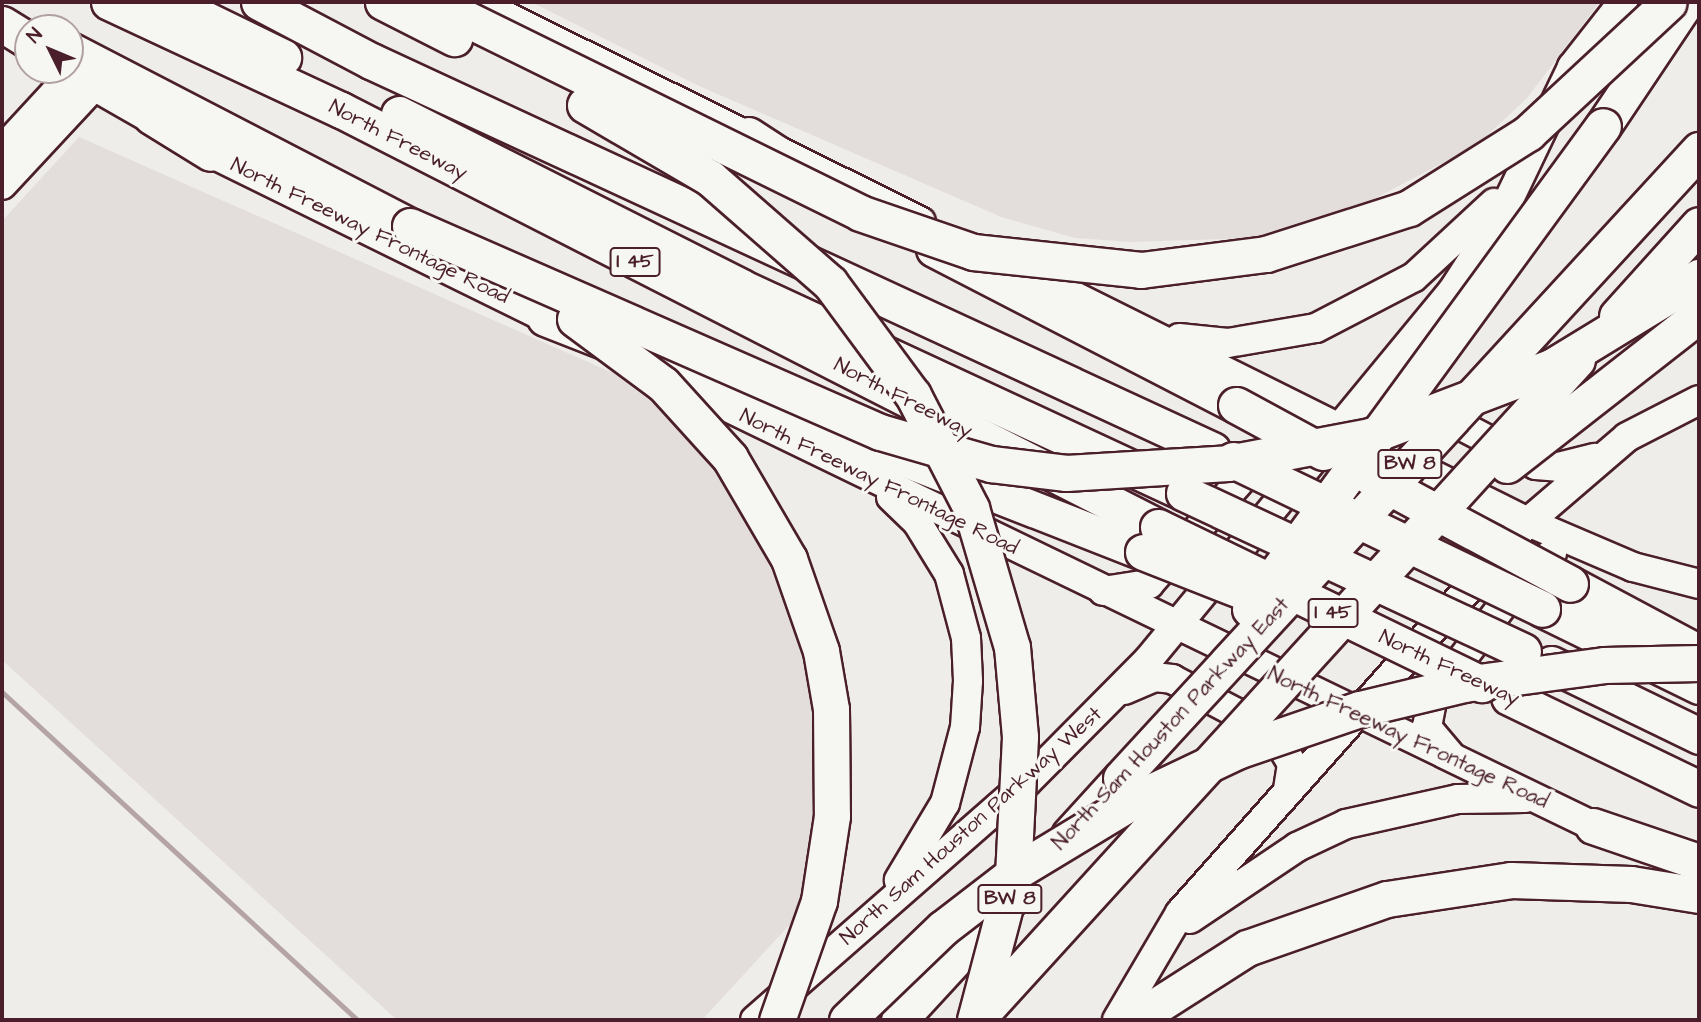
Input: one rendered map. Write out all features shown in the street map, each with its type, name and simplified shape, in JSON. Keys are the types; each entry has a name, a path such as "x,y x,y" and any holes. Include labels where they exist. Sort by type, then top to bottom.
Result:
{"highway":[{"name":"North Freeway","path":"109,2 341,110 1150,539 1393,642 1699,789"},
{"name":"North Freeway","path":"170,2 741,287 1523,651 1699,736"},
{"path":"259,2 371,61 1212,450 1699,686"},
{"path":"383,2 638,133 737,198 852,308 933,429 988,553 1017,690 1013,876 976,1020"},
{"path":"432,2 860,213 973,252 1141,270 1266,254 1409,208 1528,133 1668,2"},
{"path":"1121,778 1383,433 1603,126 1686,2"},
{"path":"84,73 410,226 880,432 991,464 1066,472 1228,463 1370,436 1552,366 1699,276"},
{"path":"84,75 211,153"},
{"path":"748,135 890,228 1240,392 1570,584 1699,653"},
{"name":"North Sam Houston Parkway East","path":"899,1020 1699,150"},
{"name":"BW 8","path":"976,1020 1699,225"},
{"path":"410,226 588,327 663,384 730,458 789,559 821,651 834,762 819,901 777,1020"},
{"path":"1353,607 1580,403 1699,315"},
{"path":"545,318 1150,539"},
{"path":"847,1020 943,928 1017,871 1136,799 1237,751 1360,709 1464,684 1604,665 1699,663"},
{"path":"1593,826 1699,862"},
{"path":"1134,1020 1247,948 1387,900 1511,880 1607,882 1699,895"}],"main road":[{"path":"477,2 1159,335 1240,392 1339,431 1528,522 1606,556 1699,584"},
{"path":"1339,431 1472,262 1527,164 1572,67 1623,2"},
{"path":"2,150 61,84"},
{"path":"2,185 66,84"},
{"name":"North Freeway Frontage Road","path":"211,153 867,478 1699,878"},
{"path":"1159,335 1257,341 1316,328 1368,305 1414,277 1475,225 1527,164"},
{"path":"1402,353 1401,372 1414,399 1536,465 1575,465 1604,455"},
{"path":"1100,591 1149,584 1267,450 1269,423 1259,395 1240,392"},
{"path":"1117,1020 1158,945 1289,788 1528,522 1604,455 1654,420 1699,400"},
{"name":"North Sam Houston Parkway West","path":"755,1020 1118,694 1339,431"},
{"path":"867,478 917,522 949,574 966,638 968,681 965,727 944,803 877,911"},
{"path":"1458,763 1427,727 1433,697 1537,563 1568,550 1606,556"},
{"path":"1118,694 1137,682 1172,679 1273,732 1292,764 1289,788"},
{"path":"1158,945 1255,872 1346,824 1458,799 1535,798"}],"shaded area":[{"path":"531,2 1600,2 1527,98 1477,145 1370,201 1254,238 1130,242 1075,238 1001,217 699,86"},
{"path":"79,137 613,373 690,431 754,533 784,598 811,683 820,762 812,850 794,920 702,1020 397,1020 2,660 2,221"}],"waterway":[{"path":"2,692 358,1020"}]}
